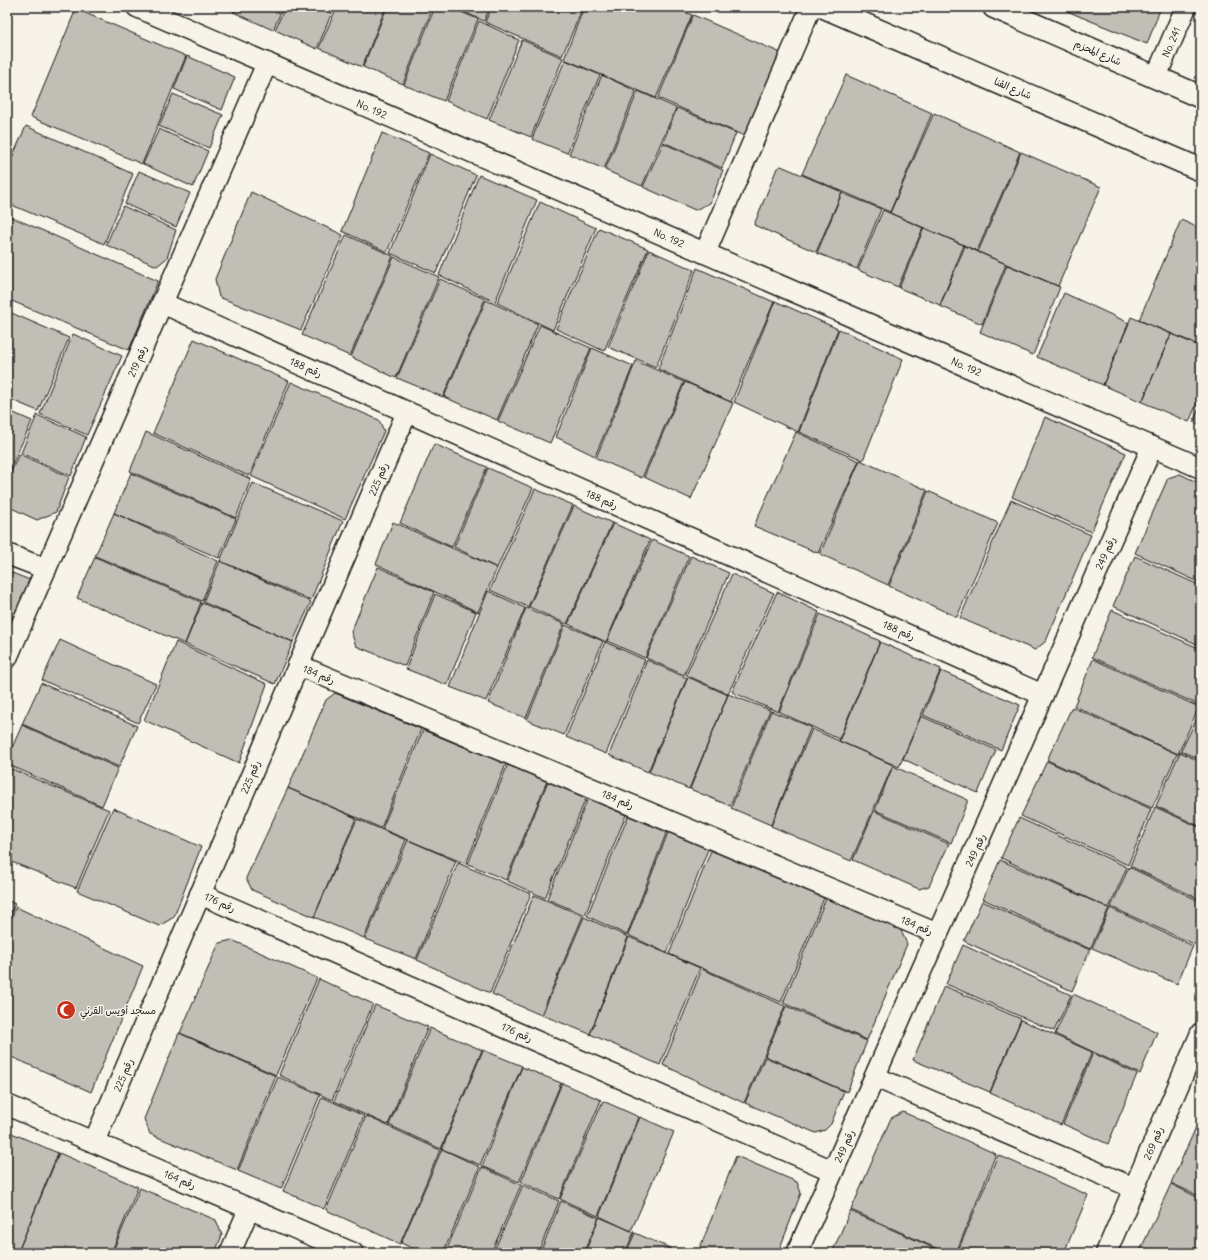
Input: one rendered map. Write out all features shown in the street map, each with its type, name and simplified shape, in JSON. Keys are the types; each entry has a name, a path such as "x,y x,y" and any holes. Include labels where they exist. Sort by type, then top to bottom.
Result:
{"street":[{"name":"No. 192","path":"137,7 1201,468"},
{"path":"705,253 811,7"},
{"name":"شارع القنا","path":"824,7 1201,170"},
{"name":"شارع المحزم","path":"994,7 1201,97"},
{"name":"No. 241","path":"1156,77 1186,7"},
{"name":"رقم 219","path":"7,658 267,63"},
{"name":"رقم 188","path":"162,303 1043,695"},
{"name":"رقم 225","path":"94,1142 407,412"},
{"name":"رقم 249","path":"797,1253 1152,447"},
{"path":"7,554 46,569"},
{"name":"رقم 184","path":"298,665 938,934"},
{"name":"رقم 176","path":"200,894 834,1171"},
{"name":"رقم 269","path":"1106,1253 1201,1033"},
{"path":"874,1077 1134,1188"},
{"name":"رقم 164","path":"7,1105 353,1253"},
{"path":"230,1253 249,1209"}],"building":[{"path":"235,7 283,7 273,30 233,12"},
{"path":"285,7 334,7 317,49 275,30"},
{"path":"337,7 386,7 362,67 319,48"},
{"path":"387,7 433,7 403,84 363,67"},
{"path":"435,7 449,7 478,19 444,101 404,85"},
{"path":"453,7 490,7 484,21"},
{"path":"492,7 583,7 562,56 485,22"},
{"path":"584,7 673,7 692,15 656,98 564,59"},
{"path":"1057,7 1161,7 1147,44"},
{"path":"76,9 186,56 142,164 31,117"},
{"path":"693,15 788,56 751,139 658,98"},
{"path":"479,21 519,40 487,119 446,101"},
{"path":"522,40 563,58 531,137 489,120"},
{"path":"187,56 235,77 222,110 174,89"},
{"path":"565,60 600,75 567,153 532,139"},
{"path":"602,75 636,91 604,169 569,154"},
{"path":"846,75 932,113 890,212 802,174"},
{"path":"638,91 676,108 642,186 605,170"},
{"path":"173,94 223,115 209,148 159,126"},
{"path":"677,108 736,133 722,168 663,142"},
{"path":"934,113 1020,152 977,251 890,213"},
{"path":"26,126 133,174 104,244 7,203 7,169"},
{"path":"159,129 208,151 193,187 143,164"},
{"path":"382,133 429,153 387,252 342,231"},
{"path":"663,143 723,170 710,203 695,210 643,187"},
{"path":"1021,152 1101,187 1058,286 978,252"},
{"path":"430,154 476,175 436,273 390,253"},
{"path":"781,166 842,192 816,252 754,225 777,168"},
{"path":"139,171 190,193 176,227 125,204"},
{"path":"479,175 537,200 495,302 439,275"},
{"path":"251,192 343,235 301,330 219,297 215,279"},
{"path":"842,193 881,209 857,269 817,253"},
{"path":"540,202 596,228 553,330 497,303"},
{"path":"123,206 176,230 167,258 157,266 106,245"},
{"path":"883,210 923,228 898,287 858,270"},
{"path":"7,215 158,281 129,350 7,299"},
{"path":"1181,220 1201,229 1201,346 1139,320"},
{"path":"599,228 648,249 604,351 556,329"},
{"path":"924,228 964,245 940,305 899,288"},
{"path":"346,235 393,256 350,356 302,335"},
{"path":"965,246 1006,264 982,324 940,306"},
{"path":"649,250 694,270 656,367 608,347"},
{"path":"394,257 439,277 396,378 351,357"},
{"path":"1007,265 1060,287 1033,355 980,332"},
{"path":"697,268 774,302 731,402 658,369"},
{"path":"440,279 485,299 443,397 397,378"},
{"path":"1064,293 1129,323 1103,385 1037,357"},
{"path":"486,300 538,324 497,420 444,397"},
{"path":"775,301 838,329 798,432 734,402"},
{"path":"7,311 69,338 38,411 7,398"},
{"path":"1131,317 1171,334 1142,402 1103,385"},
{"path":"540,325 591,348 550,443 498,421"},
{"path":"839,329 903,359 863,460 799,432"},
{"path":"73,334 122,356 87,435 40,414"},
{"path":"1171,334 1201,347 1201,394 1189,422 1142,402"},
{"path":"194,339 289,381 249,476 153,433"},
{"path":"592,348 633,366 595,456 556,437"},
{"path":"636,361 684,382 642,478 596,458"},
{"path":"291,382 379,420 384,431 345,519 251,476"},
{"path":"685,382 733,403 691,499 644,477"},
{"path":"1201,404 1201,425 1193,422"},
{"path":"7,410 32,421 7,476"},
{"path":"37,415 86,437 71,476 21,453"},
{"path":"1045,417 1126,453 1091,532 1012,497"},
{"path":"146,432 251,479 236,518 130,471"},
{"path":"796,432 859,461 818,553 754,526"},
{"path":"434,444 487,467 452,547 400,523"},
{"path":"19,454 69,477 56,512 37,520 7,506 7,481"},
{"path":"860,460 927,490 888,585 820,554"},
{"path":"488,468 533,488 497,568 454,547"},
{"path":"131,473 236,519 219,558 114,513"},
{"path":"1180,474 1201,484 1201,583 1135,553 1168,478"},
{"path":"253,483 343,521 311,600 220,561"},
{"path":"535,489 573,505 528,607 490,590"},
{"path":"928,491 998,523 957,617 889,586"},
{"path":"1011,500 1091,535 1046,641 1035,650 960,618"},
{"path":"574,506 612,523 567,624 529,607"},
{"path":"114,513 218,561 202,601 95,556"},
{"path":"393,522 497,568 478,612 376,564"},
{"path":"613,523 650,540 606,642 568,624"},
{"path":"652,540 689,556 645,658 607,641"},
{"path":"691,556 729,573 684,675 646,658"},
{"path":"1135,556 1201,586 1201,646 1113,606"},
{"path":"95,557 201,602 185,644 77,598"},
{"path":"220,561 311,602 293,642 203,602"},
{"path":"378,567 434,592 405,666 356,646 351,632"},
{"path":"7,571 30,580 13,624 7,622"},
{"path":"732,574 774,593 728,694 686,675"},
{"path":"488,591 525,608 486,701 450,687"},
{"path":"777,592 819,612 778,712 732,692"},
{"path":"435,594 476,612 447,685 406,669"},
{"path":"202,603 293,642 275,684 185,644"},
{"path":"526,608 564,624 526,718 488,703"},
{"path":"1112,610 1201,649 1201,700 1199,705 1092,657"},
{"path":"820,614 880,641 839,739 779,712"},
{"path":"565,625 603,641 564,735 527,720"},
{"path":"60,640 156,684 138,723 42,680"},
{"path":"176,642 267,684 239,763 144,720"},
{"path":"605,642 645,660 606,754 566,737"},
{"path":"880,642 941,669 899,767 839,741"},
{"path":"1093,659 1199,707 1178,754 1074,706"},
{"path":"647,660 687,678 648,772 609,755"},
{"path":"941,671 1020,705 1001,750 923,715"},
{"path":"688,677 728,695 689,789 649,772"},
{"path":"41,683 137,726 119,767 22,724"},
{"path":"335,693 421,729 381,828 288,788 326,700"},
{"path":"728,694 770,710 730,806 690,789"},
{"path":"1072,707 1177,754 1152,808 1047,760"},
{"path":"1201,710 1201,760 1181,751"},
{"path":"771,711 811,727 771,825 731,808"},
{"path":"921,716 996,750 978,793 903,759"},
{"path":"22,725 118,768 102,806 7,764 7,759"},
{"path":"812,729 893,765 851,861 771,826"},
{"path":"423,730 506,764 466,864 382,829"},
{"path":"1180,752 1201,762 1201,827 1156,806"},
{"path":"1047,761 1151,809 1128,865 1021,816"},
{"path":"508,764 547,781 506,880 468,864"},
{"path":"893,766 968,800 951,843 875,810"},
{"path":"7,767 109,810 76,888 7,860"},
{"path":"548,781 586,798 545,898 507,881"},
{"path":"288,788 356,818 314,917 252,890 246,878"},
{"path":"588,798 626,815 585,915 547,899"},
{"path":"1155,807 1201,828 1201,900 1130,866"},
{"path":"113,808 201,847 174,917 159,926 77,891"},
{"path":"874,811 949,844 929,886 919,889 853,860"},
{"path":"629,814 667,831 627,935 587,916"},
{"path":"1019,818 1127,867 1109,908 1001,858"},
{"path":"357,819 406,840 364,938 314,917"},
{"path":"669,830 709,847 667,953 628,935"},
{"path":"408,840 456,861 416,959 365,939"},
{"path":"712,848 824,898 781,1002 669,954"},
{"path":"1000,860 1109,908 1090,949 983,899"},
{"path":"458,863 531,894 490,993 417,960"},
{"path":"1129,867 1201,902 1201,934 1196,945 1111,907"},
{"path":"534,895 583,916 541,1015 492,994"},
{"path":"827,896 899,926 907,944 867,1040 783,1003"},
{"path":"7,900 15,904 7,924"},
{"path":"982,901 1090,950 1072,991 964,941"},
{"name":"مسجد أويس القرني","path":"16,907 143,966 91,1092 7,1055 7,929"},
{"path":"1110,908 1193,946 1177,984 1092,948"},
{"path":"584,917 628,937 590,1034 542,1015"},
{"path":"629,937 700,968 660,1065 590,1034"},
{"path":"232,940 317,978 276,1075 180,1033 219,943"},
{"path":"963,945 1071,995 1054,1031 946,984"},
{"path":"702,969 785,1006 744,1103 663,1065"},
{"path":"319,979 373,1004 332,1100 279,1075"},
{"path":"944,986 1021,1019 990,1092 913,1060"},
{"path":"1073,994 1157,1032 1140,1074 1055,1034"},
{"path":"375,1005 428,1027 388,1125 334,1101"},
{"path":"786,1006 867,1041 847,1092 765,1056"},
{"path":"1021,1020 1092,1052 1061,1125 990,1093"},
{"path":"430,1028 482,1050 441,1149 389,1125"},
{"path":"179,1033 276,1076 237,1170 150,1134 144,1119"},
{"path":"483,1050 522,1066 480,1165 442,1149"},
{"path":"1093,1053 1137,1074 1108,1144 1063,1124"},
{"path":"765,1057 844,1091 831,1124 825,1130 816,1133 745,1103"},
{"path":"522,1067 561,1083 519,1182 482,1166"},
{"path":"278,1077 320,1095 281,1189 238,1171"},
{"path":"562,1083 601,1100 559,1199 521,1182"},
{"path":"322,1097 364,1116 324,1209 283,1191"},
{"path":"603,1101 639,1117 598,1216 560,1199"},
{"path":"903,1112 996,1154 956,1253 947,1253 851,1210 891,1118"},
{"path":"366,1116 440,1150 400,1244 326,1210"},
{"path":"1201,1116 1201,1197 1171,1183"},
{"path":"640,1117 674,1132 631,1231 599,1216"},
{"path":"7,1131 58,1153 18,1252 7,1247"},
{"path":"442,1149 480,1167 443,1253 423,1253 401,1243"},
{"path":"59,1153 138,1187 111,1253 18,1252"},
{"path":"998,1155 1088,1195 1064,1253 957,1253"},
{"path":"736,1156 797,1182 801,1193 778,1253 698,1253"},
{"path":"482,1167 521,1185 491,1253 445,1253"},
{"path":"1171,1184 1201,1199 1201,1253 1139,1253"},
{"path":"523,1185 559,1201 538,1253 493,1253"},
{"path":"140,1188 216,1220 222,1235 215,1253 112,1253"},
{"path":"561,1201 599,1218 584,1253 540,1253"},
{"path":"850,1211 945,1253 832,1253"},
{"path":"599,1217 634,1232 625,1253 585,1253"},
{"path":"635,1233 670,1248 668,1253 626,1253"}],"place":[{"name":"مسجد أويس القرني","path":"66,1010"}]}
